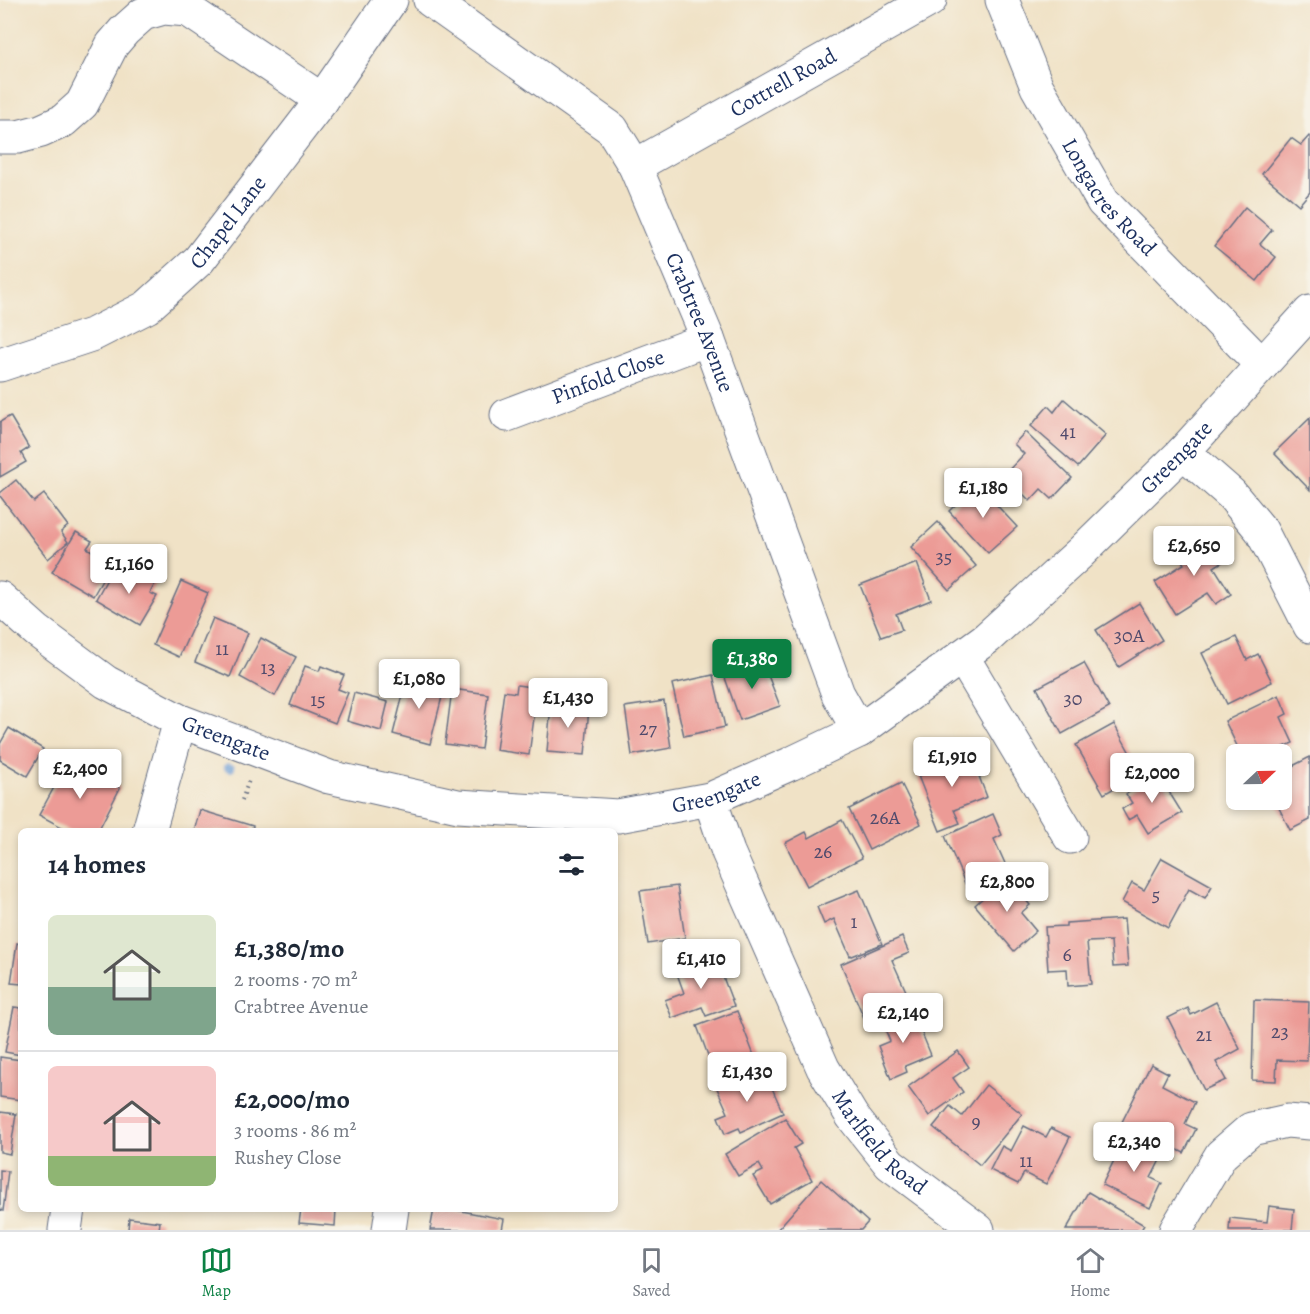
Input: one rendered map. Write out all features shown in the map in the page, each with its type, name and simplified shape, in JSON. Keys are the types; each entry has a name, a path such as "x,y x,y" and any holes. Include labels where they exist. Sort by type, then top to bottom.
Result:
{"street":[{"name":"Chapel Lane","path":"0,365 94,334 147,307 199,260 322,100 391,0"},
{"name":"Crabtree Avenue","path":"430,0 612,129 635,166 708,339 838,694 859,731"},
{"name":"Cottrell Road","path":"635,166 930,0"},
{"name":"Longacres Road","path":"1002,0 1037,87 1103,202 1262,365"},
{"path":"0,137 18,137 41,131 63,121 82,104 112,45 124,31 143,14 164,8 188,10 322,100"},
{"name":"Greengate","path":"0,598 36,631 105,682 180,721 329,777 456,818 618,816 710,799 859,731 987,638 1080,553 1183,453 1310,312"},
{"name":"Pinfold Close","path":"507,415 708,339"},
{"path":"1183,453 1231,494 1261,530 1310,626"},
{"path":"962,656 1070,837"},
{"path":"150,828 180,721"},
{"name":"Marlfield Road","path":"710,799 728,852 823,1068 852,1116 890,1164 978,1230"},
{"path":"1176,1230 1221,1155 1251,1129 1287,1121 1310,1123"},
{"path":"65,1230 68,1212"},
{"path":"389,1230 392,1212"}],"path":[{"path":"243,800 250,776"}],"building":[{"path":"1309,136 1310,192 1299,205 1262,174 1291,138 1301,145"},
{"path":"1245,207 1272,230 1260,244 1276,257 1257,281 1214,246"},
{"path":"1064,399 1106,435 1078,467 1031,426 1048,406 1054,412"},
{"path":"10,416 29,448 21,453 26,462 0,477 0,422"},
{"path":"1310,418 1310,490 1274,453"},
{"path":"1025,432 1072,478 1052,499 1041,489 1030,501 1004,475 1024,454 1014,444"},
{"path":"16,480 34,502 44,494 68,526 61,532 68,542 48,559 0,496 0,493"},
{"path":"977,484 1017,527 988,553 949,511"},
{"path":"938,522 976,566 949,590 911,547"},
{"path":"76,532 92,541 87,548 112,563 93,596 52,572"},
{"path":"1195,539 1203,552 1216,543 1227,559 1214,567 1231,594 1216,604 1208,593 1175,614 1155,582 1184,564 1176,551"},
{"path":"917,563 931,600 896,614 902,630 881,637 860,585"},
{"path":"130,567 156,582 150,593 157,596 140,625 96,599 111,572 124,579"},
{"path":"181,581 208,593 179,657 153,645"},
{"path":"1139,603 1162,640 1119,667 1096,630"},
{"path":"213,618 248,633 230,677 195,662"},
{"path":"1236,637 1247,660 1258,654 1272,682 1227,704 1202,653"},
{"path":"261,638 296,657 275,696 240,677"},
{"path":"762,660 780,706 740,720 724,675"},
{"path":"1084,663 1109,708 1062,734 1037,688"},
{"path":"305,666 319,671 321,666 344,675 338,689 348,693 335,723 290,705"},
{"path":"408,675 445,685 430,744 393,734"},
{"path":"713,675 725,727 684,736 672,684"},
{"path":"517,685 538,688 529,755 496,750 504,691 516,693"},
{"path":"452,689 488,694 481,749 445,744"},
{"path":"354,693 388,702 381,731 347,721"},
{"path":"1279,695 1287,714 1281,717 1293,743 1236,744 1225,721"},
{"path":"664,701 671,748 632,755 625,707"},
{"path":"551,703 589,707 585,755 547,752"},
{"path":"1114,724 1141,773 1104,794 1076,745"},
{"path":"9,728 43,749 27,776 0,760 0,744"},
{"path":"968,748 987,797 954,810 960,823 940,831 918,776 946,765 943,757"},
{"path":"1310,757 1310,820 1290,830 1280,810 1292,810 1292,766"},
{"path":"69,760 120,788 100,828 63,828 39,815"},
{"path":"1158,774 1182,813 1148,833 1137,815 1128,820 1122,809 1132,803 1126,794"},
{"path":"901,783 921,824 869,850 849,809"},
{"path":"200,810 253,826 253,828 195,828"},
{"path":"993,814 1002,835 994,839 1008,870 967,888 945,836"},
{"path":"842,820 862,858 807,886 785,843 806,832 809,838"},
{"path":"1162,858 1212,886 1205,898 1189,889 1168,928 1122,902 1132,883 1144,890"},
{"path":"1006,877 1030,905 1021,913 1036,931 1014,951 975,905"},
{"path":"677,886 685,938 648,944 640,891"},
{"path":"859,890 882,944 850,956 834,919 824,924 817,907"},
{"path":"1124,919 1128,966 1113,967 1111,941 1087,942 1091,984 1068,986 1067,969 1048,970 1045,927 1066,926 1066,923"},
{"path":"902,937 909,953 892,960 910,1000 865,1020 841,964"},
{"path":"17,943 18,984 11,983"},
{"path":"715,956 734,1006 706,1016 702,1007 672,1018 665,1000 684,993 676,971"},
{"path":"1254,1000 1309,1002 1307,1061 1277,1060 1276,1081 1252,1080"},
{"path":"1216,1002 1240,1049 1216,1062 1226,1080 1204,1090 1168,1018 1188,1008 1191,1015"},
{"path":"14,1007 18,1008 18,1054 5,1052"},
{"path":"912,1009 931,1055 905,1066 907,1072 891,1079 878,1046 890,1041 882,1022"},
{"path":"737,1011 755,1058 715,1074 697,1026"},
{"path":"958,1051 969,1067 953,1078 963,1092 929,1116 908,1087"},
{"path":"0,1057 18,1060 18,1100 0,1097"},
{"path":"1151,1064 1168,1073 1162,1085 1195,1102 1185,1124 1196,1129 1184,1153 1122,1122"},
{"path":"753,1070 760,1085 769,1081 783,1113 741,1132 739,1128 725,1134 718,1117 728,1113 716,1086"},
{"path":"986,1085 1022,1114 980,1165 933,1127 950,1106 962,1116"},
{"path":"0,1112 16,1114 10,1154 0,1152"},
{"path":"785,1118 801,1144 794,1148 812,1180 770,1204 753,1176 763,1171 759,1164 738,1176 725,1154"},
{"path":"1024,1126 1046,1137 1051,1128 1070,1137 1046,1184 1024,1173 1018,1184 990,1170 1002,1146 1011,1151"},
{"path":"1125,1138 1162,1156 1151,1178 1162,1183 1150,1208 1102,1185"},
{"path":"0,1170 8,1171 3,1211 0,1210"},
{"path":"821,1180 868,1222 861,1230 777,1230"},
{"path":"1088,1192 1144,1225 1141,1230 1066,1230"},
{"path":"1269,1206 1294,1209 1292,1230 1229,1230 1230,1218 1267,1222"},
{"path":"301,1212 336,1212 335,1226 299,1223"},
{"path":"433,1212 467,1212 504,1219 502,1230 430,1230"},
{"path":"129,1218 160,1222 159,1230 128,1230"}]}
